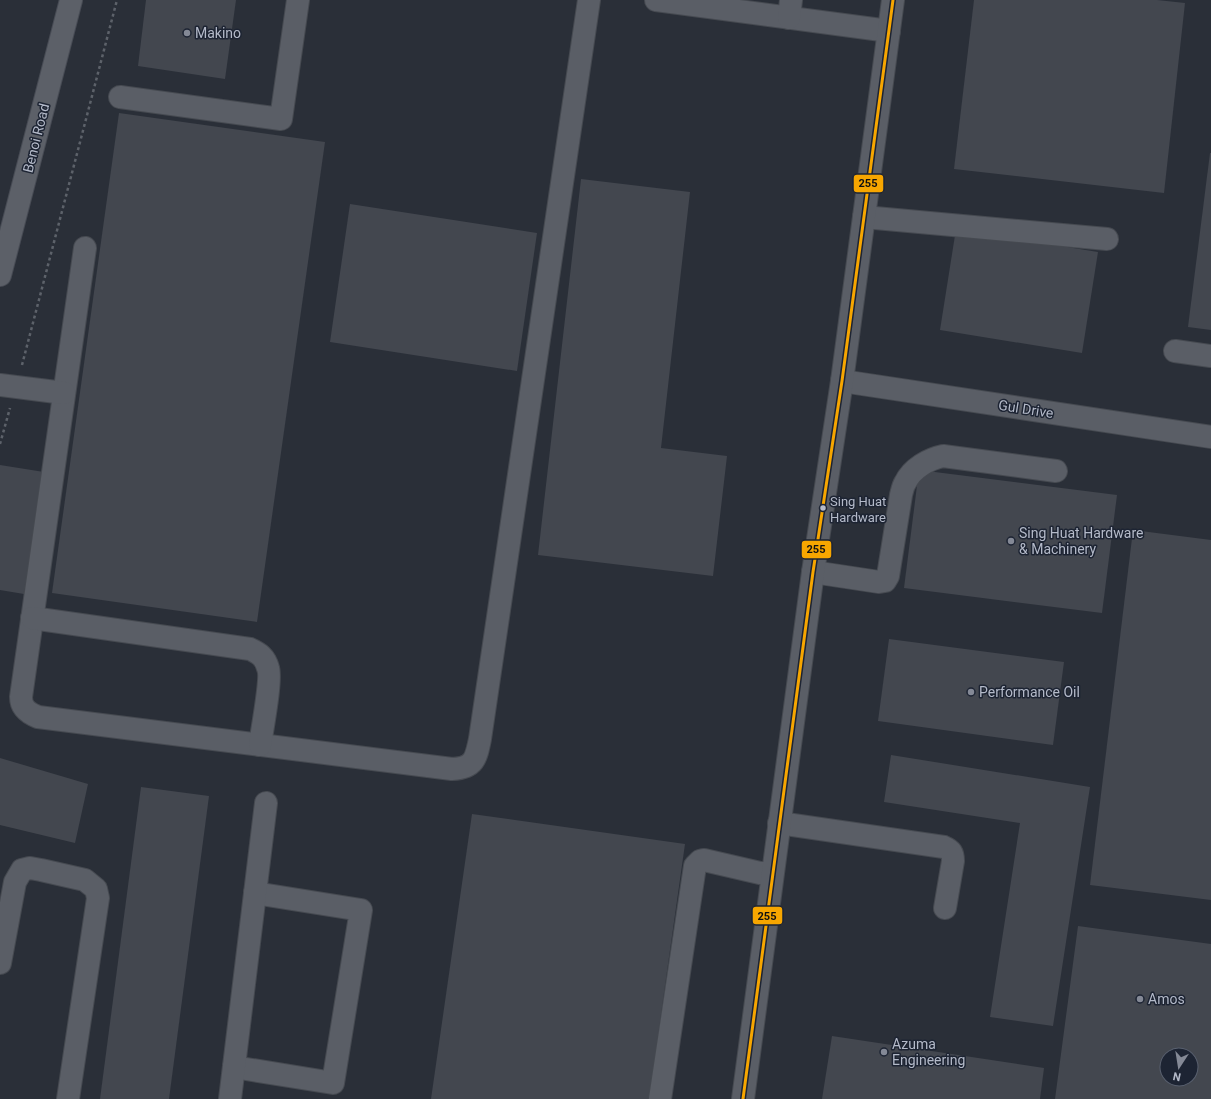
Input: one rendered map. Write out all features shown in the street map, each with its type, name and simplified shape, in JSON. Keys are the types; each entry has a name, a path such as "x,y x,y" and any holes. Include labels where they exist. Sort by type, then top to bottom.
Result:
{"main road":[{"name":"Benoi Road","path":"0,276 71,0"}],"street":[{"path":"120,97 281,119 298,0"},
{"path":"85,248 21,704 31,714 38,717 452,769 462,769 473,762 477,754 480,740 589,0"},
{"path":"656,0 790,9 889,31"},
{"path":"743,1099 813,572 842,381 894,0"},
{"path":"864,217 1107,238"},
{"path":"1176,351 1211,356"},
{"name":"Gul Drive","path":"842,381 1211,437"},
{"path":"8,386 64,394"},
{"path":"813,572 879,582 884,581 888,576 901,495 905,482 913,472 929,459 943,456 1056,471"},
{"path":"32,618 250,649 260,653 267,664 270,674 260,745"},
{"path":"230,1099 266,803"},
{"path":"779,823 944,846 950,850 953,856 945,908"},
{"path":"660,1099 695,866 700,861 704,860 760,873 772,873"},
{"path":"0,963 15,882 22,870 30,868 85,880 96,889 98,898 68,1099"},
{"path":"234,1067 333,1082 361,910 255,893"}],"path":[{"path":"0,444 8,386 116,0"}],"building":[{"name":"Makino","path":"146,0 236,0 225,79 138,66"},
{"path":"974,0 1157,0 1185,3 1164,193 954,169"},
{"path":"119,113 325,142 257,622 52,593"},
{"path":"1211,153 1211,330 1188,327"},
{"path":"581,179 690,192 661,448 727,456 713,576 538,555"},
{"path":"350,204 537,233 517,371 330,342"},
{"path":"956,229 1098,252 1082,353 940,330"},
{"path":"0,465 44,472 24,594 0,590"},
{"name":"Sing Huat Hardware & Machinery","path":"919,470 1117,495 1102,613 904,588"},
{"path":"1133,530 1211,540 1211,900 1090,885"},
{"name":"Performance Oil","path":"889,639 1064,662 1053,745 878,721"},
{"path":"891,755 1090,787 1053,1026 990,1017 1020,823 884,802"},
{"path":"0,758 88,784 75,843 0,825"},
{"path":"141,787 209,796 169,1099 100,1099"},
{"path":"472,814 685,844 649,1099 431,1099"},
{"name":"Amos","path":"1078,926 1211,944 1211,1099 1055,1099"},
{"name":"Azuma Engineering","path":"832,1036 1044,1068 1040,1099 822,1099"}],"transit line":[{"name":"255","path":"743,1099 813,572 842,381 893,0"}],"place":[{"name":"Makino","path":"187,33"},
{"name":"Sing Huat Hardware","path":"823,508"},
{"name":"Sing Huat Hardware & Machinery","path":"1011,541"},
{"name":"Performance Oil","path":"971,692"},
{"name":"Amos","path":"1140,999"},
{"name":"Azuma Engineering","path":"884,1052"}]}
